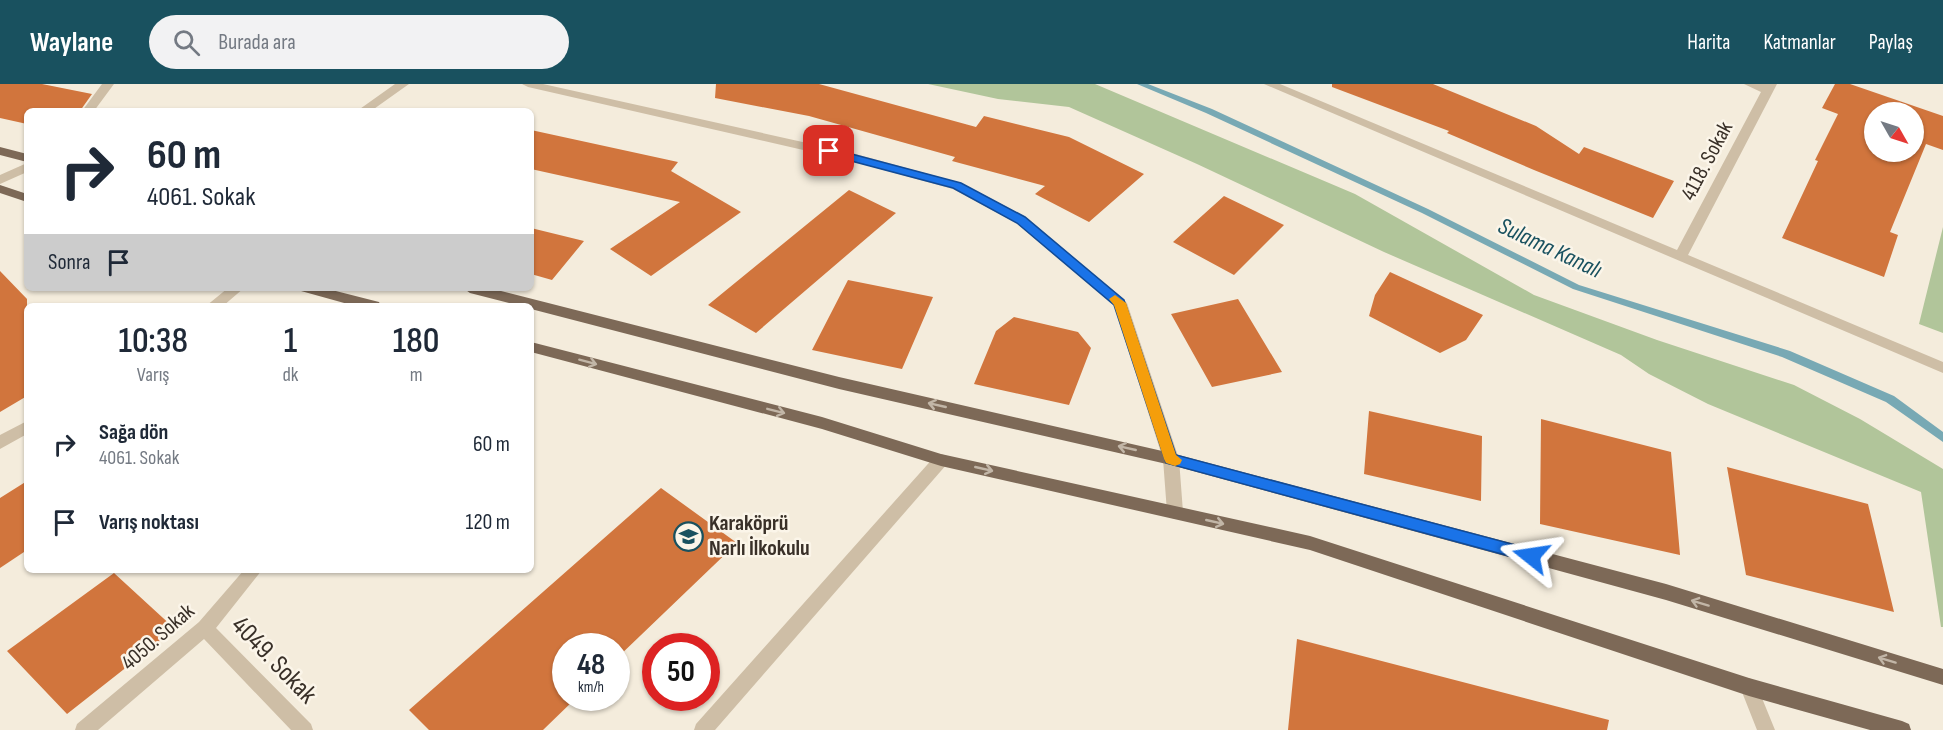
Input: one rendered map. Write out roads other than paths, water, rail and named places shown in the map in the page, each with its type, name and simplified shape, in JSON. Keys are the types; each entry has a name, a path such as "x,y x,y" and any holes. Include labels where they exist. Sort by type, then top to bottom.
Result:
{"main road":[{"path":"0,151 24,157"},
{"path":"0,189 24,197"},
{"path":"317,291 363,303"},
{"path":"482,291 528,303"},
{"path":"534,305 838,383 1171,459 1666,592 1943,676"},
{"path":"534,348 822,423 941,460 1310,543 1749,687 1902,730"}],"street":[{"path":"90,108 108,84"},
{"path":"367,108 403,84"},
{"path":"528,84 852,156 957,186 1021,220 1120,303 1171,459 1175,512"},
{"path":"1270,84 1943,368"},
{"path":"1750,84 1769,87"},
{"name":"4118. Sokak","path":"1680,257 1769,87"},
{"path":"0,180 24,168"},
{"path":"217,303 233,291"},
{"path":"0,443 24,429"},
{"path":"703,730 941,460"},
{"name":"4050. Sokak","path":"84,730 205,628 251,573"},
{"name":"4049. Sokak","path":"205,628 304,730"},
{"path":"1749,687 1766,730"}],"waterway":[{"name":"Sulama Kanalı","path":"1141,84 1209,111 1425,211 1576,287 1786,354 1890,399 1943,438"}],"place":[{"name":"Karaköprü Narlı İlkokulu","path":"688,536"}]}
